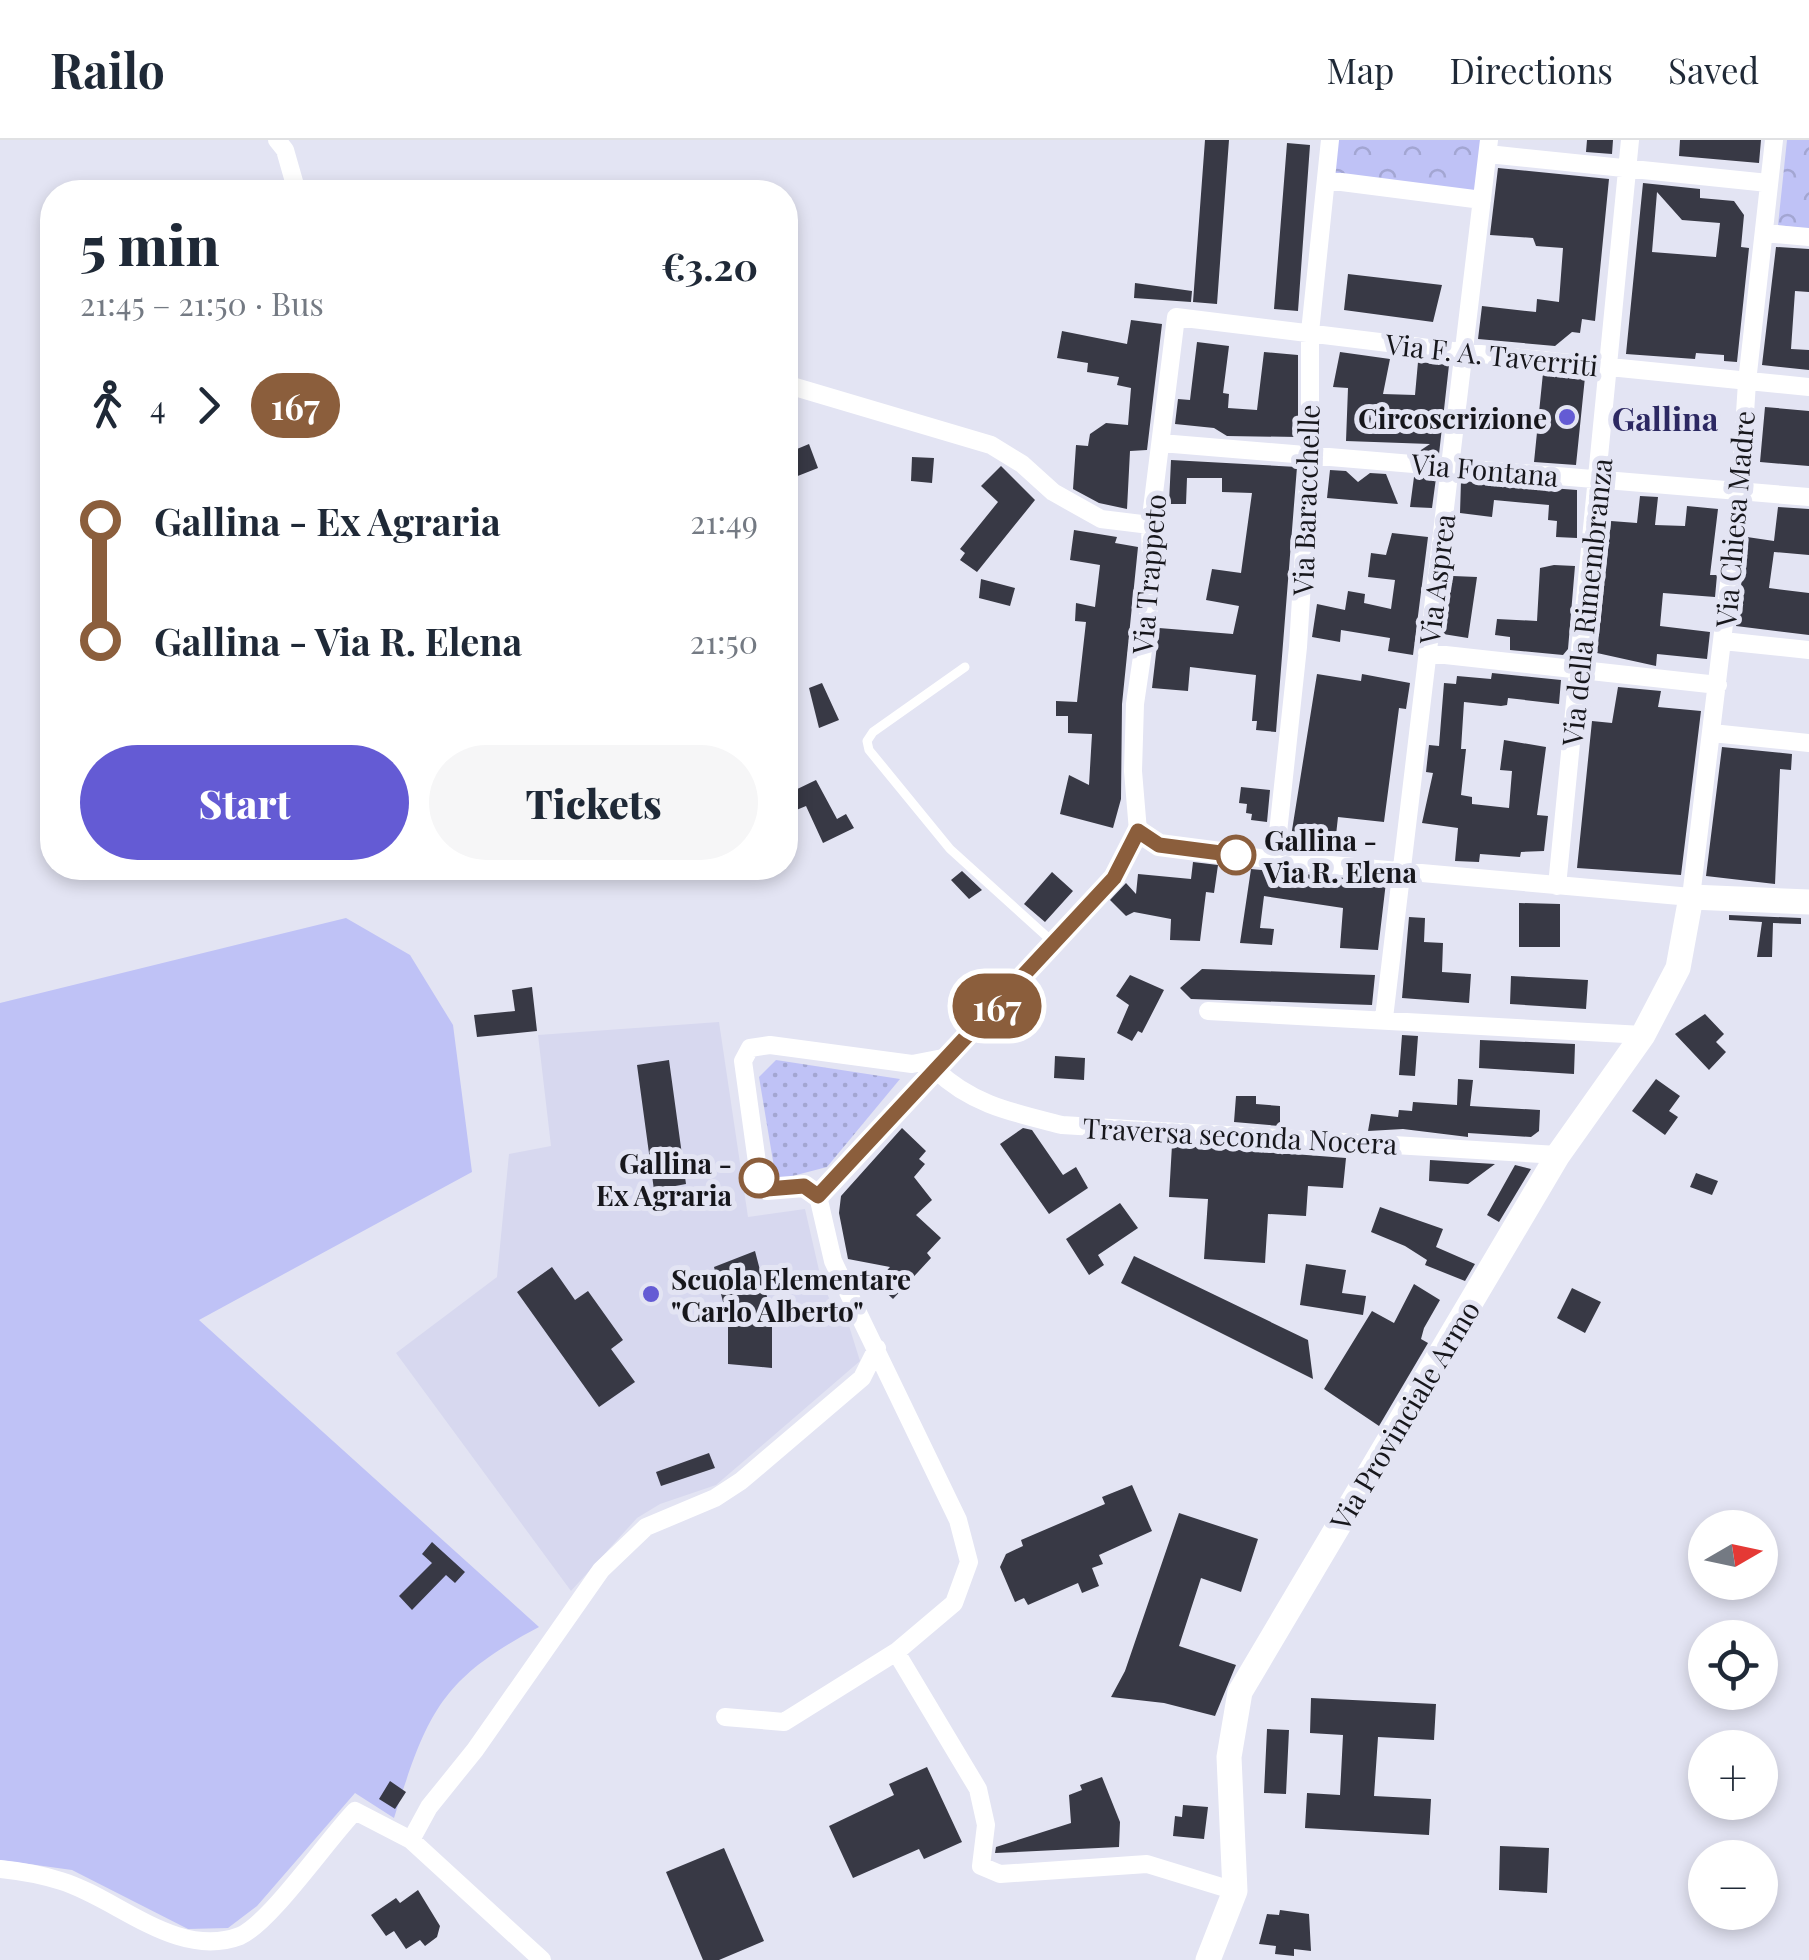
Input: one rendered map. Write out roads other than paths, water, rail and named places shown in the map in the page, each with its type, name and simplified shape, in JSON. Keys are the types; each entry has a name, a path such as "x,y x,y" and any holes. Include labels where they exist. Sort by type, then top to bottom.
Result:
{"street":[{"path":"278,140 294,180"},
{"name":"Via Baracchelle","path":"1275,860 1298,647 1310,453 1310,332 1330,140"},
{"name":"Via della Rimembranza","path":"1557,886 1630,140"},
{"name":"Via Chiesa Madre","path":"1691,897 1740,492 1746,382 1774,140"},
{"path":"1489,147 1768,183"},
{"name":"Via Asprea","path":"1384,1018 1460,352 1489,147"},
{"path":"1326,180 1482,200"},
{"path":"1765,233 1809,237"},
{"name":"Via F. A. Taverriti","path":"1176,317 1460,352 1809,386"},
{"name":"Via Trappeto","path":"1138,831 1134,738 1152,589 1150,524 1176,317"},
{"path":"798,388 991,445 1022,464 1052,492 1102,519 1150,524"},
{"name":"Via Fontana","path":"1161,443 1809,497"},
{"path":"1723,641 1809,650"},
{"path":"1427,653 1718,685"},
{"path":"1712,733 1809,743"},
{"path":"818,1196 1114,878 1138,831 1159,845 1275,860 1691,897 1809,902"},
{"name":"Via Provinciale Armo","path":"1208,1960 1235,1890 1229,1757 1240,1692 1558,1154 1643,1035 1678,968 1691,897"},
{"path":"1208,1011 1643,1035"},
{"path":"725,1717 784,1722 896,1652 954,1603 970,1562 958,1520 833,1262 818,1196 804,1186 767,1189 759,1178 743,1061 750,1048 770,1045 912,1064 942,1063"},
{"name":"Traversa seconda Nocera","path":"942,1063 955,1088 984,1104 1062,1125 1558,1154"},
{"path":"411,1840 429,1807 476,1750 601,1570 646,1526 715,1498 742,1481 862,1378 877,1348"},
{"path":"896,1652 978,1789 986,1825 981,1866 1000,1874 1147,1864 1235,1890"},
{"path":"0,1869 62,1881 114,1904 170,1938 208,1944 241,1936 280,1900 321,1846 355,1812 411,1840 542,1960"}],"lane":[{"path":"965,667 873,732 868,740 869,750 950,848 1055,944"}],"place":[{"name":"Circoscrizione","path":"1567,417"},
{"name":"Gallina - Via R. Elena","path":"1236,855"},
{"name":"Gallina - Ex Agraria","path":"759,1178"},
{"name":"Scuola Elementare \"Carlo Alberto\"","path":"651,1294"}],"district":[{"name":"Gallina","path":"1665,417"}]}
